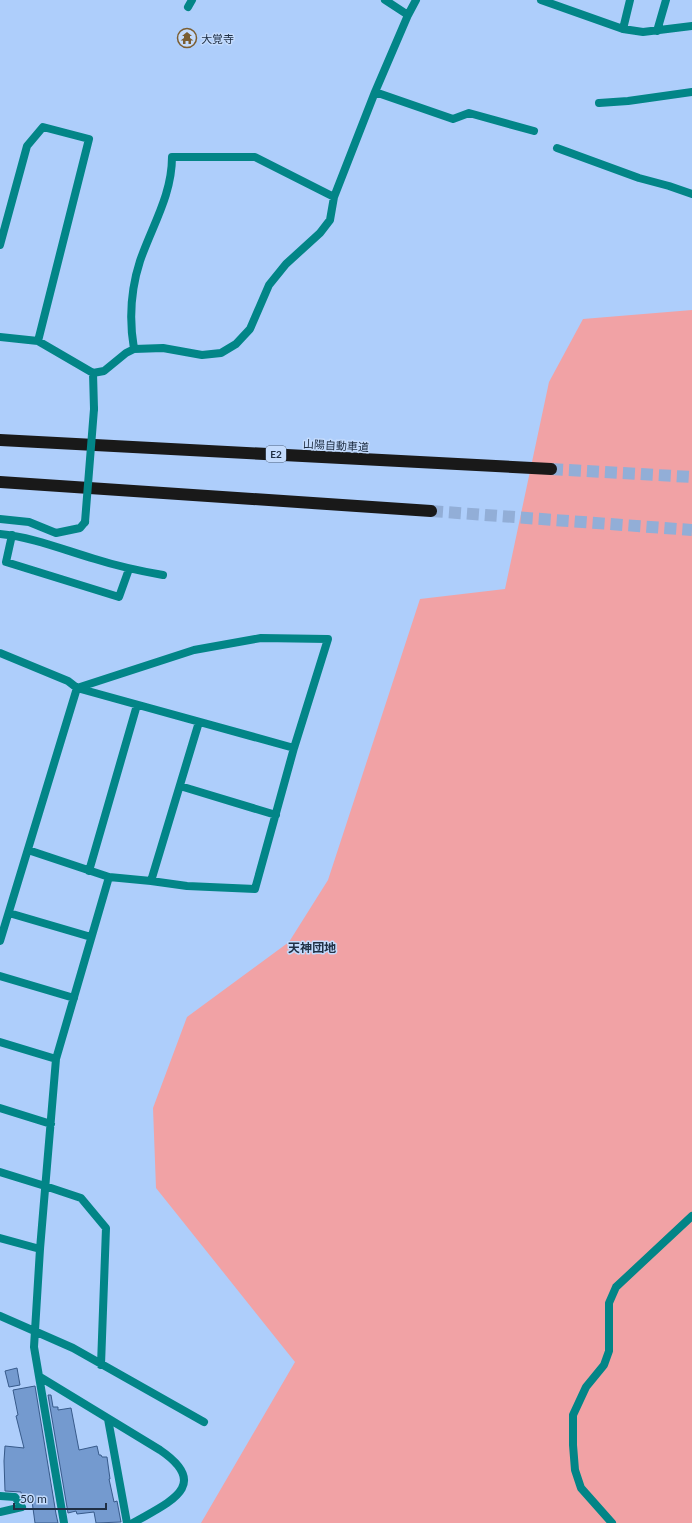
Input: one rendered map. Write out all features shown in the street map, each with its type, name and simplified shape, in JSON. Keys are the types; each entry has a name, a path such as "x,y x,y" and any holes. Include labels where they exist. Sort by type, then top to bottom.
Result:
{"highway":[{"name":"山陽自動車道","path":"0,440 552,469"},
{"path":"0,482 431,511"}],"street":[{"path":"385,0 408,15"},
{"path":"0,337 38,341 93,373 104,372 126,353 134,349 163,348 202,355 221,353 236,344 250,329 269,285 286,264 320,233 330,220 334,197 375,92 408,15 416,0"},
{"path":"540,0 623,29 643,32 692,26"},
{"path":"623,29 630,0"},
{"path":"658,31 666,0"},
{"path":"375,92 453,119 469,113 534,131"},
{"path":"599,102 628,101 692,92"},
{"path":"0,245 27,146 43,127 89,139 38,341"},
{"path":"557,148 639,178 692,194"},
{"path":"134,349 131,333 131,313 136,275 161,212 169,184 172,157 255,157 334,197"},
{"path":"0,519 29,522 56,533 80,528 85,522 94,409 93,373"},
{"path":"0,534 12,535 130,569 163,575"},
{"path":"12,535 6,562 118,597 130,569"},
{"path":"28,850 109,877 187,886 255,889 294,748 328,639 261,638 194,650 77,688"},
{"path":"0,653 68,681 77,688 294,748"},
{"path":"0,941 77,688"},
{"path":"89,871 137,705"},
{"path":"151,881 199,722"},
{"path":"180,786 276,815"},
{"path":"64,1523 34,1347 40,1249 56,1059 109,877"},
{"path":"9,912 91,937"},
{"path":"0,976 74,998"},
{"path":"0,1042 56,1059"},
{"path":"0,1108 51,1124"},
{"path":"0,1172 81,1198 106,1228 101,1365"},
{"path":"612,1523 581,1488 575,1470 573,1416 586,1387 604,1365 609,1351 609,1303 616,1287 692,1216"},
{"path":"0,1238 40,1249"},
{"path":"0,1316 73,1348 204,1422"},
{"path":"40,1377 171,1458 184,1473 185,1481 183,1489 179,1494 164,1505 133,1523"},
{"path":"108,1419 127,1523"},
{"path":"0,1496 15,1497 22,1507 0,1512"}],"shaded area":[{"path":"692,310 692,1523 201,1523 295,1362 156,1188 153,1108 187,1017 289,942 328,880 420,599 505,589 549,382 583,319"}],"building":[{"path":"17,1368 20,1385 9,1387 5,1371"},
{"path":"35,1386 58,1523 35,1523 32,1501 27,1502 26,1496 22,1497 21,1492 5,1491 5,1446 24,1448 16,1416 18,1415 13,1390"},
{"path":"48,1395 51,1395 53,1407 58,1407 58,1410 71,1408 79,1450 97,1446 99,1455 102,1457 107,1457 109,1479 114,1502 117,1501 121,1522 96,1523 94,1512 77,1514 76,1511 68,1513"}],"tunnel":[{"path":"551,469 692,477"},
{"path":"431,511 692,530"}],"place":[{"name":"大覚寺","path":"187,38"}],"district":[{"name":"天神団地","path":"312,947"}]}
